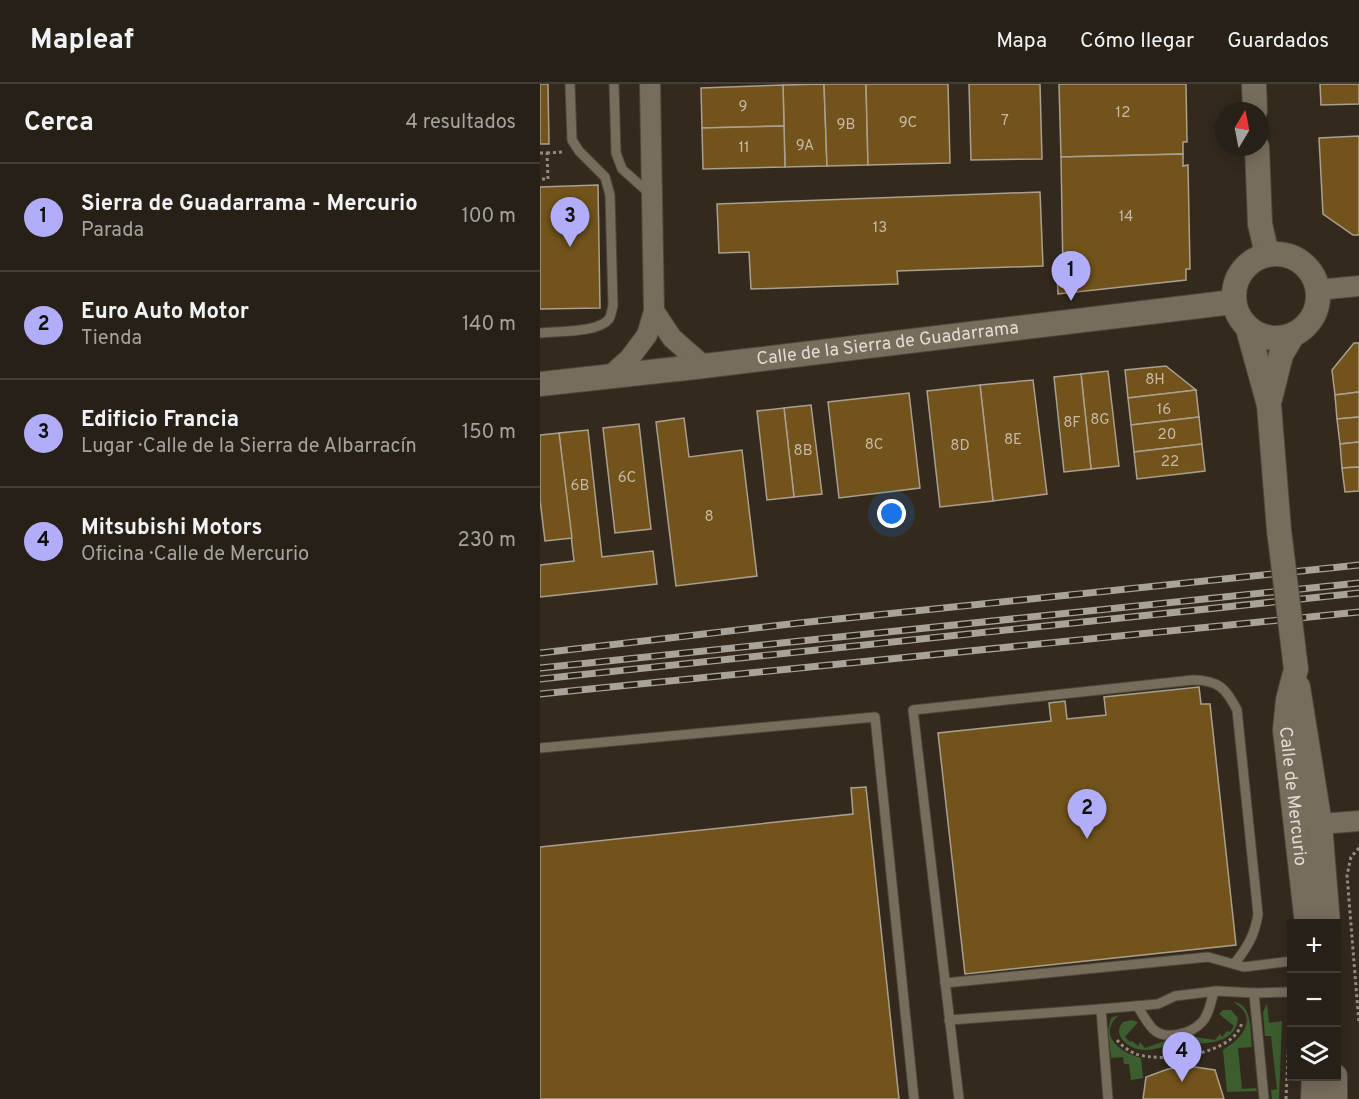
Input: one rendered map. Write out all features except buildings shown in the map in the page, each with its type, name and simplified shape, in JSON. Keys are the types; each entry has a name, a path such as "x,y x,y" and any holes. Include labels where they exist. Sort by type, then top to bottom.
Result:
{"street":[{"path":"609,377 629,359 647,335 654,311 650,84"},
{"path":"1254,84 1255,102"},
{"path":"1257,156 1260,224 1268,254"},
{"path":"1268,254 1284,254 1300,261 1312,273 1318,290 1317,308 1305,327 1292,336 1275,339 1260,336 1248,329 1239,318 1233,302 1234,284 1242,269 1254,259 1268,254"},
{"path":"1318,290 1359,286"},
{"name":"Calle de la Sierra de Guadarrama","path":"540,384 1233,302"},
{"path":"654,311 672,338 704,366"},
{"path":"1248,329 1269,405"},
{"path":"1269,405 1281,355 1292,336"},
{"name":"Calle de Mercurio","path":"1269,405 1279,530 1296,669 1320,824 1328,919"},
{"name":"Calle de Mercurio","path":"1296,669 1288,700 1285,730 1306,919"},
{"path":"1290,774 1309,814 1320,824 1359,821"},
{"path":"1302,878 1308,852 1320,824"},
{"path":"1313,1099 1332,1088"}],"lane":[{"path":"540,333 600,326 609,319 613,306 610,195 605,177 579,151 572,140 570,84"},
{"path":"614,84 616,153 622,169 652,195"},
{"path":"959,1099 913,710 1193,680 1219,684 1229,694 1237,710 1258,914 1256,929 1249,945 1234,964"},
{"path":"540,748 875,717 914,1099"},
{"path":"945,983 1208,957 1244,967 1287,962"},
{"path":"949,1020 1158,1004 1175,996 1214,991 1287,992"},
{"path":"1137,1006 1154,1030 1166,1035 1179,1035 1190,1031 1202,1022 1214,991"},
{"path":"1254,993 1264,1099"},
{"path":"1101,1009 1108,1099"}],"path":[{"path":"540,153 547,153 548,179 540,179"},
{"path":"1359,848 1351,856 1347,875 1359,1024"},
{"path":"1286,1099 1289,1027"}],"green space":[{"path":"1233,1002 1244,1007 1250,1026 1252,1047 1238,1048 1242,1089 1256,1088 1257,1091 1227,1092 1223,1050 1242,1034 1247,1021 1246,1014"},
{"path":"1267,1004 1269,1023 1282,1021 1279,1099 1272,1099 1271,1090 1277,1089 1271,1036 1265,1036 1263,1012"},
{"path":"1223,1010 1231,1010 1238,1018 1233,1032 1222,1039 1195,1044 1196,1037 1215,1040 1220,1034 1222,1037 1227,1031 1230,1032 1234,1026 1219,1014"},
{"path":"1119,1015 1110,1029 1111,1036 1119,1047 1141,1058 1143,1078 1131,1080 1129,1064 1124,1064 1123,1057 1111,1058 1108,1031 1111,1018"},
{"path":"1131,1020 1138,1022 1125,1037 1130,1042 1138,1046 1140,1042 1145,1048 1165,1041 1167,1046 1143,1050 1127,1044 1119,1032 1123,1022"}],"railway":[{"path":"540,653 799,623 1359,565"},
{"path":"540,668 1359,583"},
{"path":"540,679 1359,593"},
{"path":"540,694 1359,612"}],"place":[{"name":"Edificio Francia","path":"570,247"},
{"name":"Sierra de Guadarrama - Mercurio","path":"1071,301"},
{"name":"Euro Auto Motor","path":"1087,839"},
{"name":"Mitsubishi Motors","path":"1182,1082"}]}
